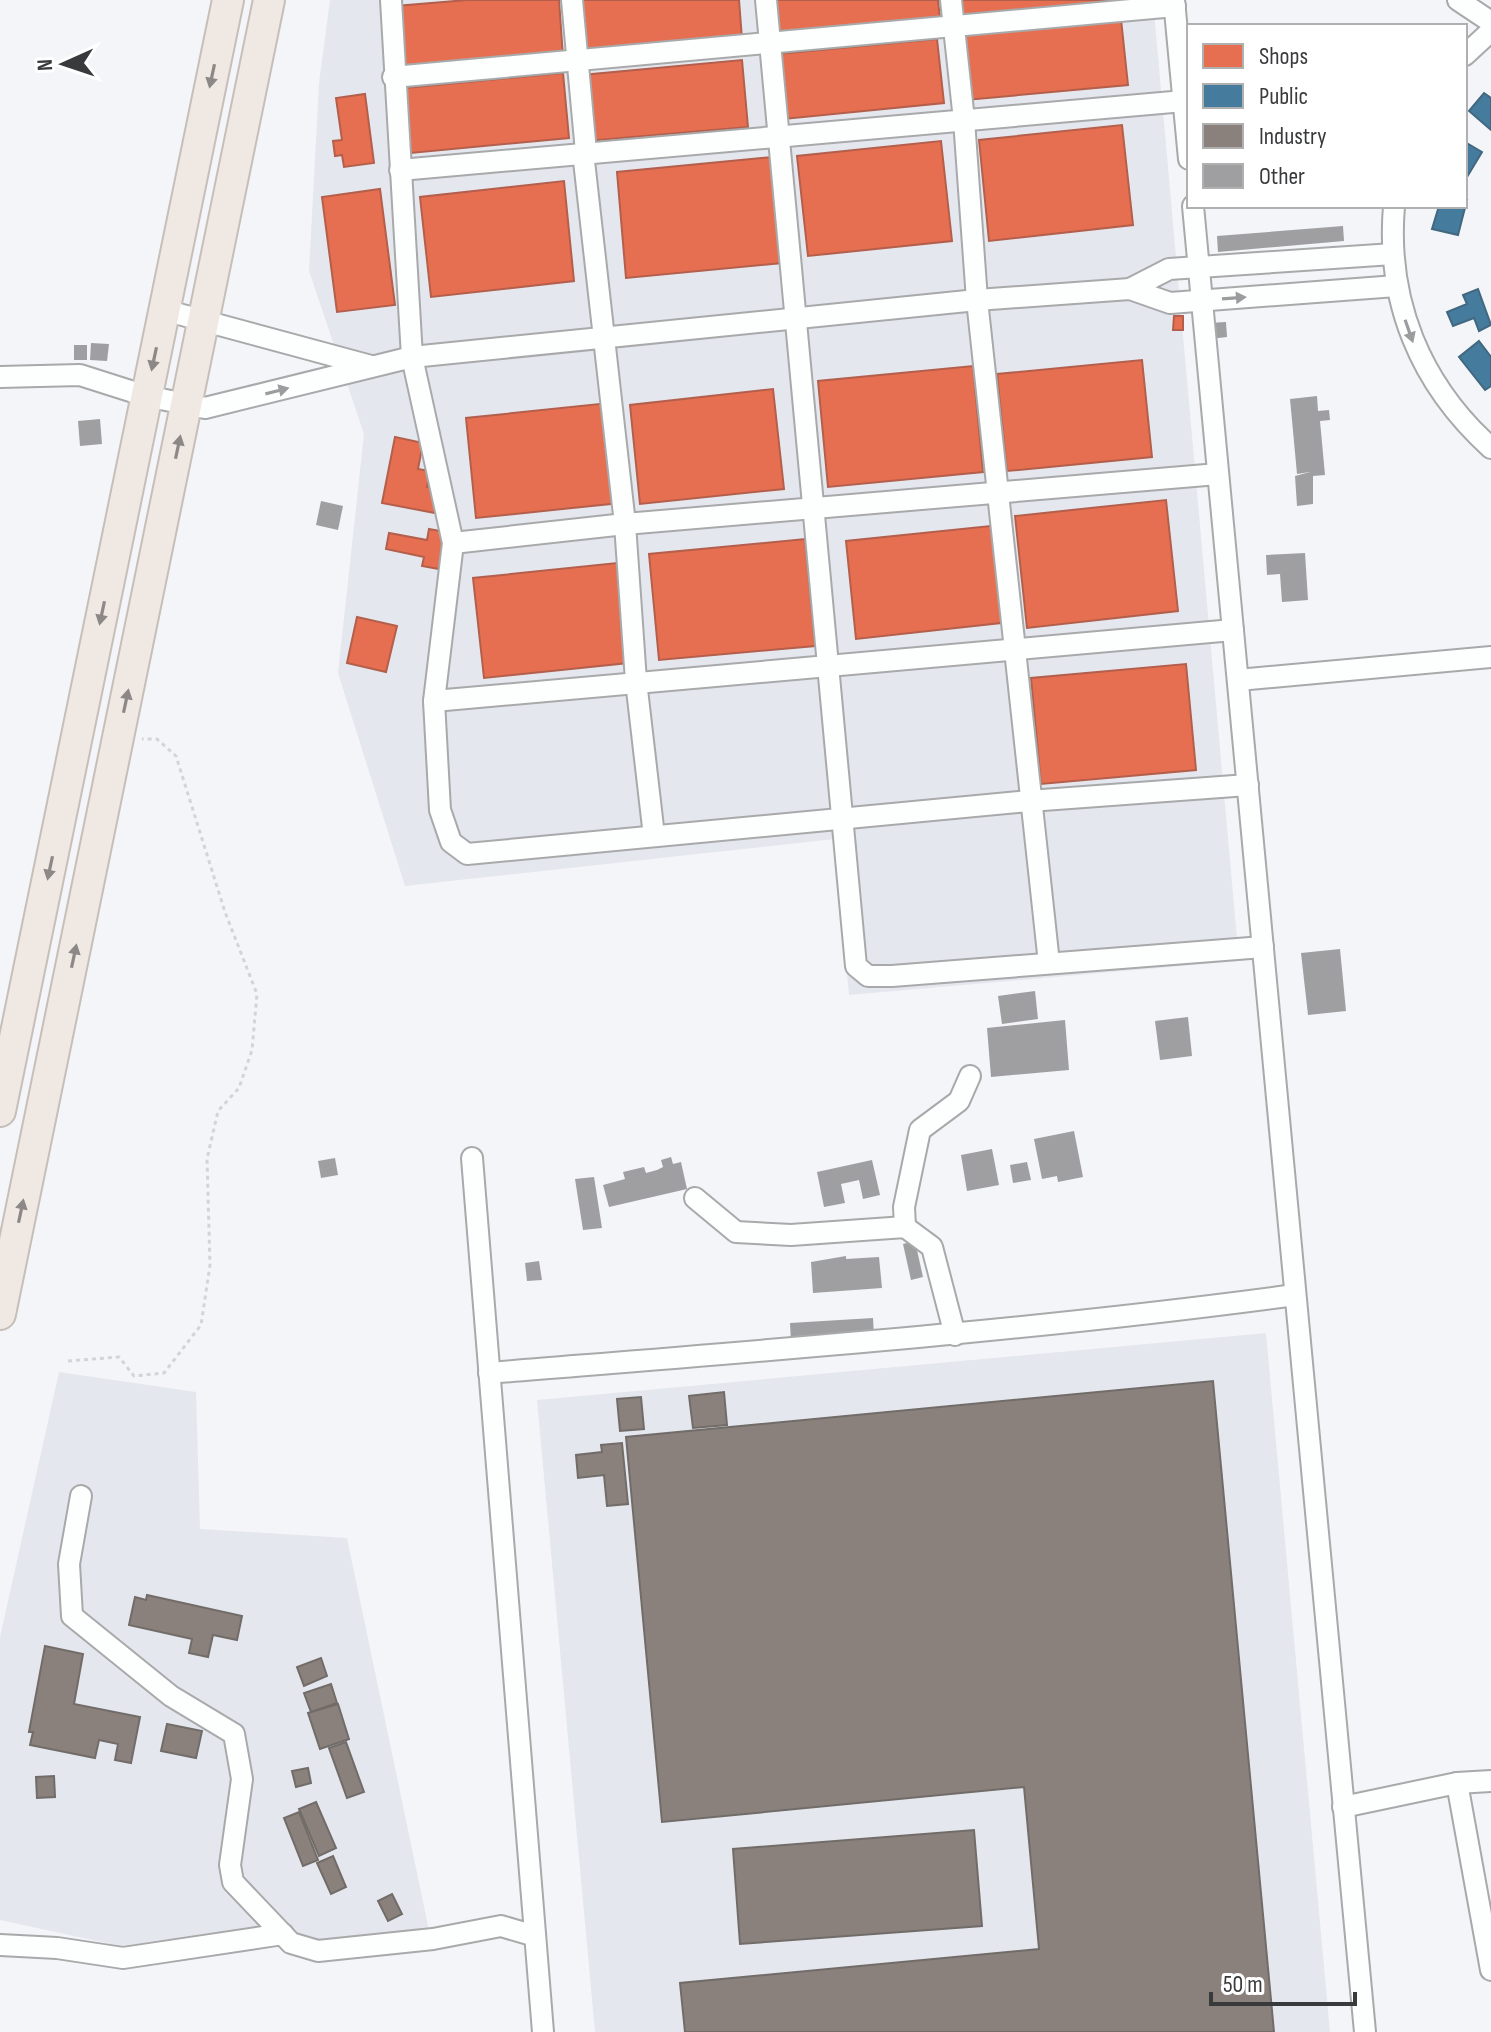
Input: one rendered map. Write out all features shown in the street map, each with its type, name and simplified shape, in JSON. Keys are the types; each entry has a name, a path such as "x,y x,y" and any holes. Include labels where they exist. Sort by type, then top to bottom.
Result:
{"highway":[{"path":"0,1111 228,0"},
{"path":"0,1314 269,0"}],"street":[{"path":"391,0 393,77 412,357 453,543 434,701 440,810 451,842 467,854 1029,801 1248,785"},
{"path":"572,0 584,152 625,524 636,681 654,836"},
{"path":"766,0 856,966 868,976 1263,947"},
{"path":"951,0 964,120 977,300 1049,963"},
{"path":"1458,0 1491,22"},
{"path":"393,77 1174,3 1187,136"},
{"path":"1467,53 1491,31"},
{"path":"400,170 779,134 1184,101"},
{"path":"1193,208 1365,2032"},
{"path":"1394,208 1396,286 1407,327 1424,366 1454,411 1491,448"},
{"path":"0,377 80,375 146,396 205,408 412,357 977,300 1130,289 1169,269 1393,254"},
{"path":"1130,289 1170,303 1396,286"},
{"path":"164,310 375,367"},
{"path":"453,543 625,524 1218,474"},
{"path":"434,701 827,663 1233,630"},
{"path":"1238,680 1491,657"},
{"path":"905,1227 904,1207 920,1130 959,1101 970,1076"},
{"path":"472,1158 543,2032"},
{"path":"695,1198 736,1232 791,1235 905,1227 932,1247 955,1335"},
{"path":"489,1373 955,1335 1123,1318 1295,1295"},
{"path":"81,1496 69,1564 72,1616 171,1696 234,1734 242,1779 230,1865 233,1882 291,1943 318,1951 433,1939 501,1926 535,1936"},
{"path":"1343,1807 1457,1783 1491,1781"},
{"path":"1457,1783 1491,1970"},
{"path":"0,1945 57,1948 123,1958 283,1934"}],"path":[{"path":"68,1361 119,1357 134,1376 164,1373 201,1325 210,1265 207,1159 218,1111 239,1088 252,1050 257,994 225,912 176,756 157,739 118,738"}],"shaded area":[{"path":"330,0 1153,0 1239,961 849,995 835,839 405,886 338,673 364,434 309,271 319,83"},
{"path":"1266,1333 1330,2032 595,2032 537,1400"},
{"path":"59,1372 196,1392 200,1529 347,1538 430,1935 143,1951 0,1920 0,1637"}],"building: Shops":[{"path":"467,0 559,0 563,57 402,71 396,6"},
{"path":"577,0 739,0 742,39 581,53"},
{"path":"775,0 938,0 940,19 778,34"},
{"path":"956,0 1118,0 1118,1 957,15"},
{"path":"1121,19 1128,85 966,100 960,35"},
{"path":"937,39 944,103 784,119 778,54"},
{"path":"742,60 748,127 587,141 582,75"},
{"path":"563,73 569,138 411,153 405,88"},
{"path":"365,94 374,163 344,167 342,155 335,156 333,141 342,140 336,98"},
{"path":"1122,125 1133,225 989,241 979,140"},
{"path":"941,141 952,241 808,256 797,156"},
{"path":"772,157 782,263 626,278 617,172"},
{"path":"564,181 574,281 431,297 420,197"},
{"path":"380,189 395,305 337,312 322,197"},
{"path":"1174,316 1183,316 1183,330 1173,330"},
{"path":"1142,360 1152,457 1007,471 997,374"},
{"path":"973,366 983,472 828,487 818,381"},
{"path":"773,389 784,489 640,504 630,405"},
{"path":"609,403 620,503 476,518 466,418"},
{"path":"395,437 423,443 418,469 430,471 427,487 440,490 435,513 382,503"},
{"path":"1166,500 1178,611 1027,628 1015,516"},
{"path":"1000,525 1010,622 856,639 846,541"},
{"path":"429,529 446,532 439,569 422,566 424,557 386,549 389,533 427,540"},
{"path":"805,539 815,646 659,660 649,554"},
{"path":"617,563 628,663 484,678 473,578"},
{"path":"357,617 397,626 386,672 347,663"},
{"path":"1186,664 1196,770 1041,784 1031,678"}],"building: Public":[{"path":"1484,93 1491,98 1491,130 1469,111"},
{"path":"1467,143 1482,152 1467,177"},
{"path":"1438,208 1465,208 1458,235 1432,229"},
{"path":"1478,289 1491,325 1479,331 1474,318 1453,326 1447,312 1467,304 1463,295"},
{"path":"1479,341 1491,357 1491,386 1485,390 1459,357"}],"building: Industry":[{"path":"1213,1381 1274,2032 685,2032 680,1983 1039,1949 1024,1787 662,1822 626,1437"},
{"path":"724,1392 727,1425 693,1428 689,1396"},
{"path":"641,1397 644,1429 620,1431 617,1399"},
{"path":"622,1443 628,1504 607,1506 604,1475 578,1478 576,1455 602,1452 601,1445"},
{"path":"147,1595 242,1616 237,1640 213,1635 208,1657 189,1653 192,1639 129,1625 135,1597 146,1600"},
{"path":"45,1646 83,1654 74,1704 140,1717 131,1763 115,1760 118,1744 99,1740 95,1758 30,1745 33,1732 29,1732"},
{"path":"321,1658 327,1676 304,1686 297,1667"},
{"path":"331,1684 337,1703 311,1712 304,1693"},
{"path":"338,1704 349,1739 320,1749 308,1713"},
{"path":"167,1724 202,1731 196,1758 161,1751"},
{"path":"346,1742 364,1792 347,1798 329,1748"},
{"path":"308,1768 311,1783 296,1787 292,1771"},
{"path":"54,1776 55,1797 37,1798 36,1777"},
{"path":"316,1802 336,1848 319,1856 299,1809"},
{"path":"299,1812 318,1860 303,1866 284,1818"},
{"path":"974,1830 982,1926 740,1944 733,1849"},
{"path":"333,1856 346,1887 331,1894 317,1863"},
{"path":"392,1894 402,1914 388,1921 378,1901"}],"building: Other":[{"path":"1343,226 1344,241 1218,252 1217,236"},
{"path":"1226,322 1227,337 1210,339 1209,323"},
{"path":"91,343 109,344 107,361 90,360"},
{"path":"74,345 87,345 87,360 74,360"},
{"path":"1317,396 1318,411 1329,410 1330,420 1320,421 1325,475 1313,476 1313,504 1297,506 1295,476 1310,472 1297,474 1290,399"},
{"path":"100,419 102,444 80,446 78,421"},
{"path":"321,501 343,506 338,530 316,525"},
{"path":"1305,553 1308,600 1282,602 1280,574 1267,575 1266,555"},
{"path":"1340,949 1346,1011 1308,1015 1301,953"},
{"path":"1035,991 1038,1019 1002,1024 998,996"},
{"path":"1188,1017 1192,1056 1160,1060 1155,1021"},
{"path":"1065,1020 1069,1070 991,1077 987,1028"},
{"path":"1074,1131 1083,1177 1058,1182 1057,1176 1042,1179 1034,1139"},
{"path":"992,1149 999,1185 967,1191 961,1155"},
{"path":"671,1157 673,1164 681,1162 687,1189 609,1207 603,1185 625,1179 623,1172 644,1167 646,1173 657,1170 663,1167 661,1160"},
{"path":"335,1158 338,1175 321,1178 318,1161"},
{"path":"872,1160 880,1195 863,1199 859,1180 841,1184 845,1203 824,1207 817,1172"},
{"path":"1027,1162 1031,1180 1013,1183 1010,1165"},
{"path":"594,1177 602,1228 583,1230 575,1179"},
{"path":"915,1241 923,1277 911,1280 903,1244"},
{"path":"846,1256 846,1259 879,1257 882,1288 813,1293 811,1262"},
{"path":"539,1261 542,1280 527,1281 525,1263"},
{"path":"873,1318 874,1336 791,1342 790,1323"}]}
